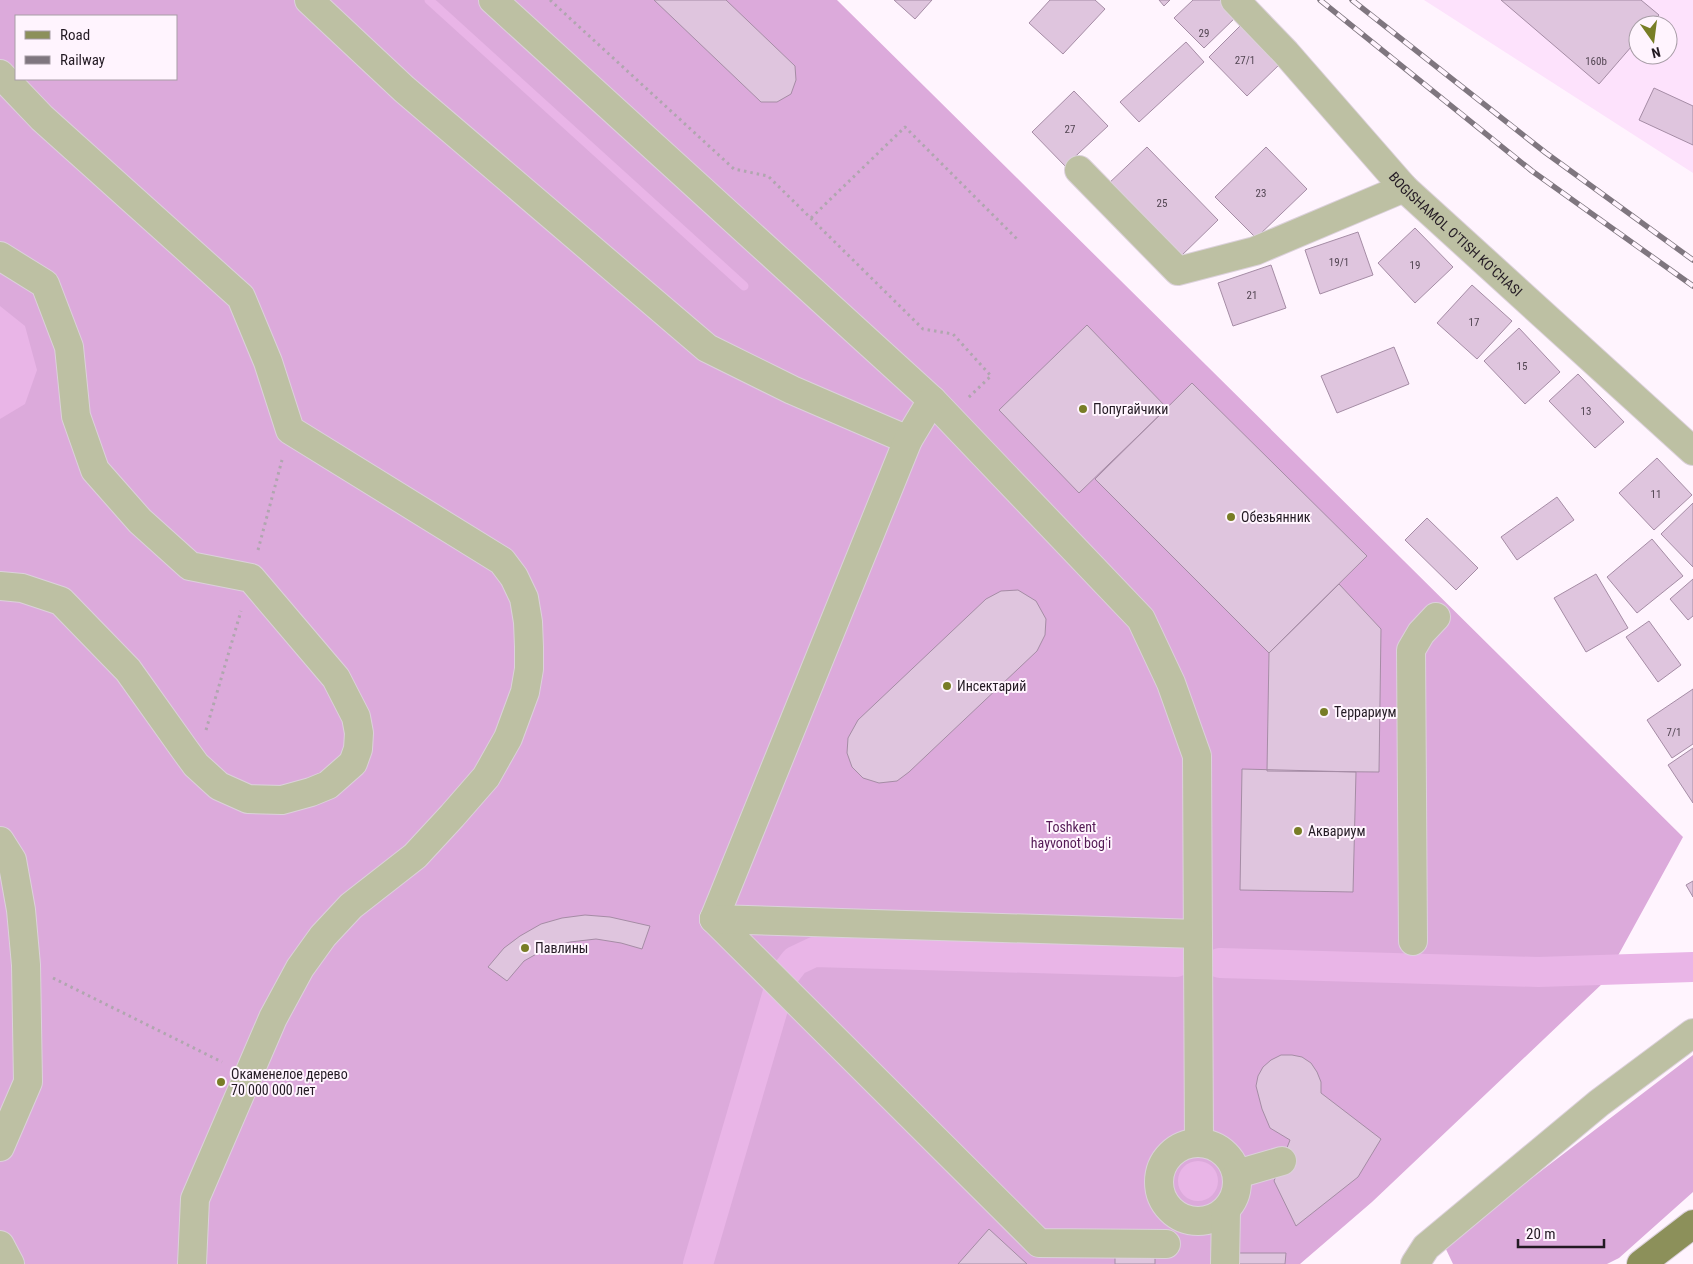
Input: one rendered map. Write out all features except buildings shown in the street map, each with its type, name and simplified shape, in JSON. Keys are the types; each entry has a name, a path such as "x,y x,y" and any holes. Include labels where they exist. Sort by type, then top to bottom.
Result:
{"main road":[{"path":"1641,1264 1693,1224"}],"street":[{"path":"310,0 404,89 707,348 792,390 908,440"},
{"path":"493,0 932,400 1141,619 1171,683 1197,756 1199,1143"},
{"name":"BOGISHAMOL O'TISH KO'CHASI","path":"1235,0 1286,53 1404,188 1693,451"},
{"path":"0,74 42,118 241,297 268,362 290,430 502,561 514,577 524,598 528,622 529,669 525,692 508,738 486,777 415,856 351,906 323,936 300,968 273,1018 195,1199 192,1264"},
{"path":"1079,170 1178,271 1255,251 1404,188"},
{"path":"0,256 45,284 69,347 76,416 95,470 140,521 190,566 251,578 336,678 356,717 359,733 358,749 353,763 328,785 282,800 248,799 219,786 196,764 185,750 128,670 60,601 22,588 0,586"},
{"path":"714,919 908,440 932,400"},
{"path":"1413,941 1411,650 1421,633 1436,616"},
{"path":"0,841 12,860 21,910 26,964 28,1082 0,1147"},
{"path":"714,919 1198,934"},
{"path":"714,919 1039,1243 1166,1254 1168,1208"},
{"path":"1415,1264 1426,1247 1599,1103 1693,1033"},
{"path":"1186,1144 1212,1145 1224,1152 1233,1162 1237,1174 1238,1187 1234,1200 1226,1211 1215,1218 1202,1222 1189,1221 1178,1216 1168,1208 1161,1196 1159,1184 1160,1171 1166,1159 1175,1150 1186,1144"},
{"path":"1237,1174 1282,1161"},
{"path":"1225,1264 1226,1211"},
{"path":"0,1245 10,1264"}],"path":[{"path":"550,0 734,169 768,176 923,329 953,334 991,376"},
{"path":"812,218 906,126 1017,240"},
{"path":"26,964 248,1075"}],"shaded area":[{"path":"1424,0 1693,0 1693,173"},
{"path":"0,306 25,326 37,370 25,404 0,419"},
{"path":"1202,1161 1209,1164 1215,1170 1218,1181 1217,1189 1209,1198 1202,1201 1194,1201 1187,1198 1179,1189 1178,1177 1181,1170 1190,1162"}],"green space":[{"name":"Toshkent hayvonot bogʻi","path":"0,0 837,0 1683,837 1603,983 1372,1202 1300,1264 0,1264"},
{"path":"1693,1055 1693,1192 1619,1258 1607,1264 1453,1264 1444,1245"}],"waterway":[{"path":"429,0 744,286"},
{"path":"698,1264 782,978 795,961 814,952 1176,962"},
{"path":"1220,963 1538,972 1693,967"}],"railway":[{"path":"1320,0 1532,171 1693,286"},
{"path":"1352,0 1546,153 1693,260"}],"place":[{"name":"Попугайчики","path":"1083,409"},
{"name":"Обезьянник","path":"1231,517"},
{"name":"Инсектарий","path":"947,686"},
{"name":"Террариум","path":"1324,712"},
{"name":"Аквариум","path":"1298,831"},
{"name":"Павлины","path":"525,948"},
{"name":"Окаменелое дерево 70 000 000 лет","path":"221,1082"}]}
